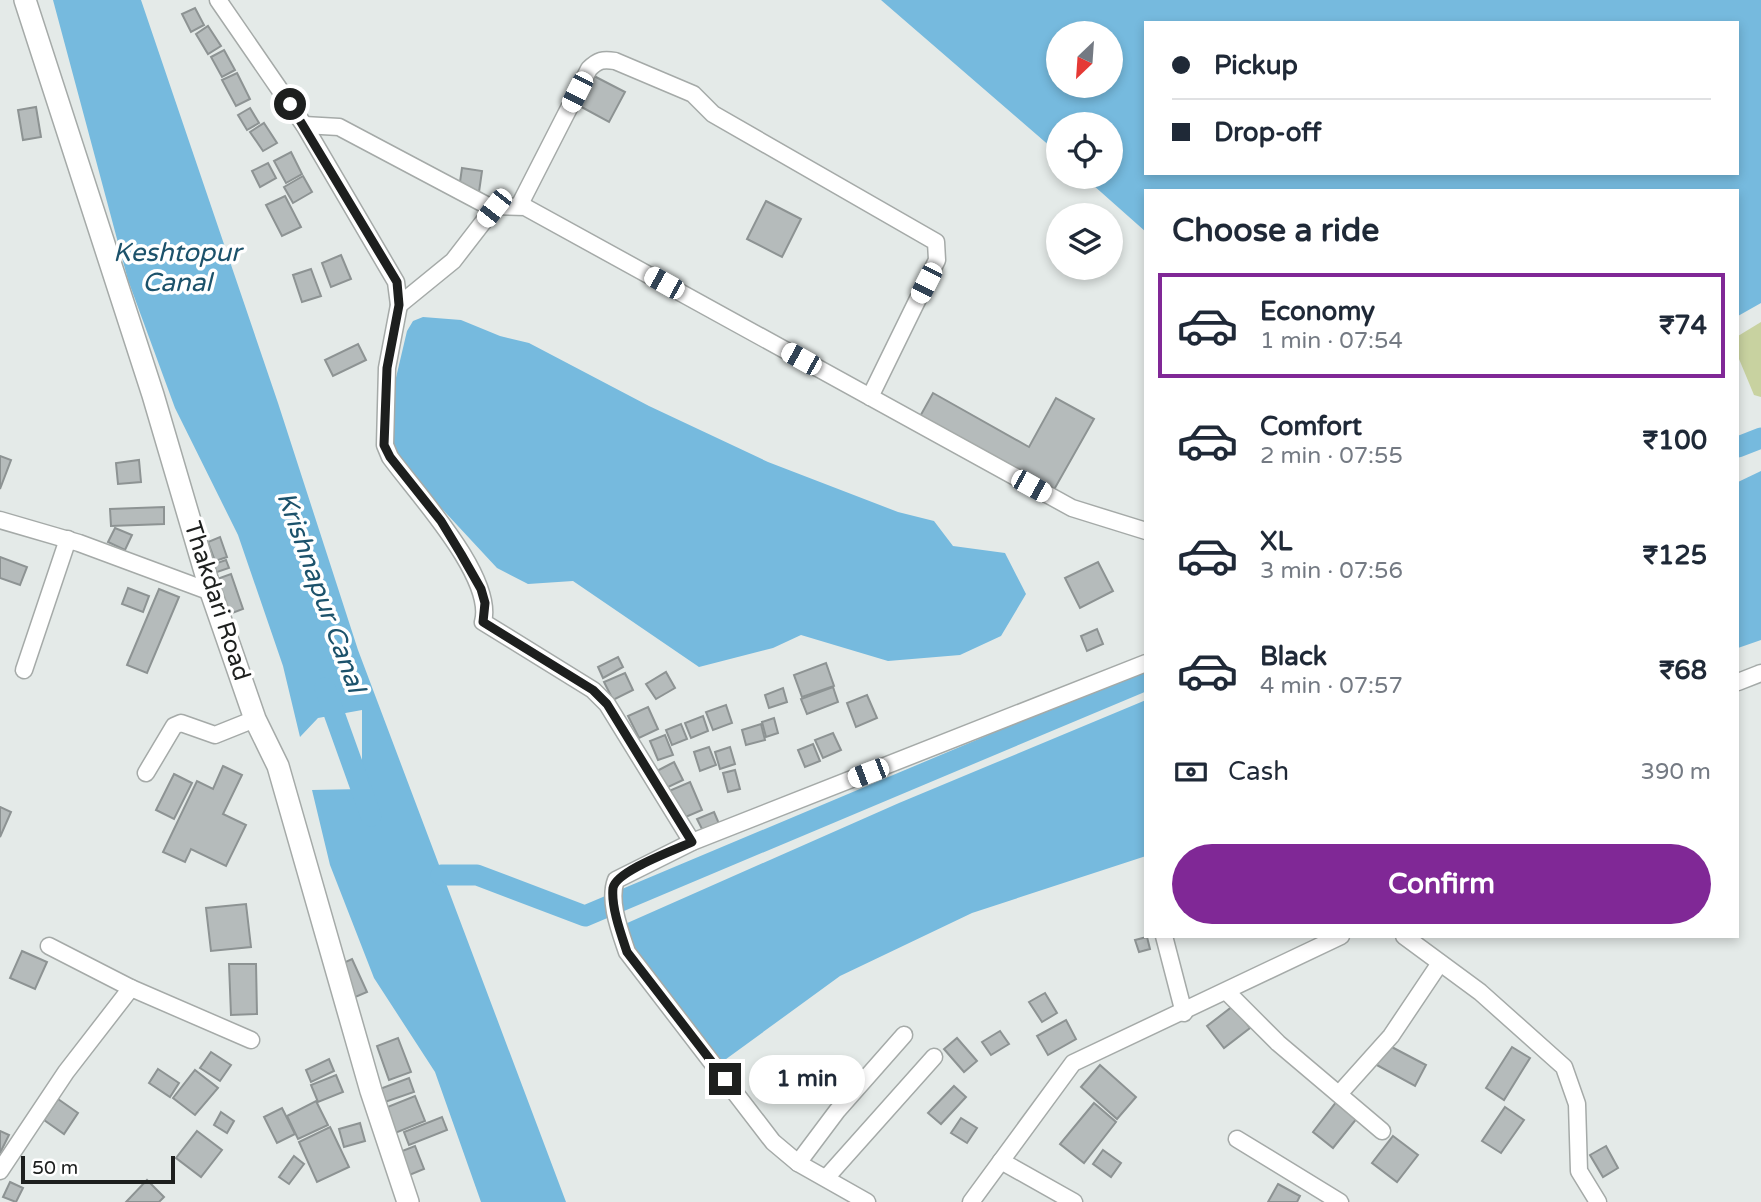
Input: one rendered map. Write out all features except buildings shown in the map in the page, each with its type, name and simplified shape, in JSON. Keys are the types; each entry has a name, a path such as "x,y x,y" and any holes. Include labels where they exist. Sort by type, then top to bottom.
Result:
{"street":[{"name":"Thakdari Road","path":"25,0 153,395 211,592 255,719 278,766 371,1091 408,1202"},
{"path":"218,0 304,125 397,282 399,305 387,368 383,433 390,457 452,536 481,589 485,603 483,622 593,690 607,704 692,842"},
{"path":"519,206 589,69 596,62 604,59 615,61 693,94 713,114 936,242 937,261 870,397"},
{"path":"304,125 339,127 494,208 519,206 619,257 1072,508 1144,530"},
{"path":"399,305 453,261 494,208"},
{"path":"0,520 165,573 211,592"},
{"path":"24,670 68,540"},
{"path":"867,1202 797,1163 774,1142 627,952 619,929 613,888 621,875 692,842 1144,664"},
{"path":"1739,682 1761,673"},
{"path":"146,773 174,726 181,723 215,735 255,719"},
{"path":"1165,938 1184,1013"},
{"path":"971,1202 1073,1063 1184,1013 1336,938"},
{"path":"1407,938 1480,992 1564,1067 1577,1104 1579,1171 1598,1202"},
{"path":"49,946 131,988 251,1040"},
{"path":"1339,1094 1398,1027 1440,963"},
{"path":"0,1171 66,1072 131,988"},
{"path":"1227,992 1278,1043 1382,1131"},
{"path":"797,1163 837,1111 904,1035"},
{"path":"826,1178 934,1057"},
{"path":"1237,1139 1329,1199"},
{"path":"1001,1161 1074,1202"}],"green space":[{"path":"1761,322 1761,397 1754,395 1739,359 1739,335"}],"water":[{"name":"Keshtopur Canal","path":"53,0 141,0 278,403 358,650 566,1202 481,1202 435,1072 374,978 330,865 312,790 362,789 362,710 318,718 300,737 283,666 238,535 175,408 128,280"},
{"path":"881,0 1761,0 1761,303 1739,315 1739,189 1144,189 1144,230 1123,212 1123,203 1113,203 1098,189 1123,189 1123,112 1046,112 1046,143"},
{"path":"423,317 461,320 500,336 529,343 649,406 768,462 898,512 934,521 953,546 1005,553 1026,594 1001,636 960,655 888,661 801,635 773,648 699,667 573,581 528,584 497,568 405,469 391,441 386,420 407,331 413,321"},
{"path":"1761,471 1761,640 1739,648 1739,482"},
{"path":"1144,701 1144,857 972,913 840,976 722,1062 631,950 625,924 899,803"}],"waterway":[{"path":"1739,447 1761,438"},
{"path":"441,875 477,875 585,916 1144,681"},
{"name":"Krishnapur Canal","path":"325,688 371,816"}],"route":[{"path":"290,104 397,282 400,292 387,368 383,433 384,445 390,457 452,536 481,589 485,603 483,622 569,674 593,690 607,704 692,842 621,875 613,888 619,929 627,952 725,1079"}]}
